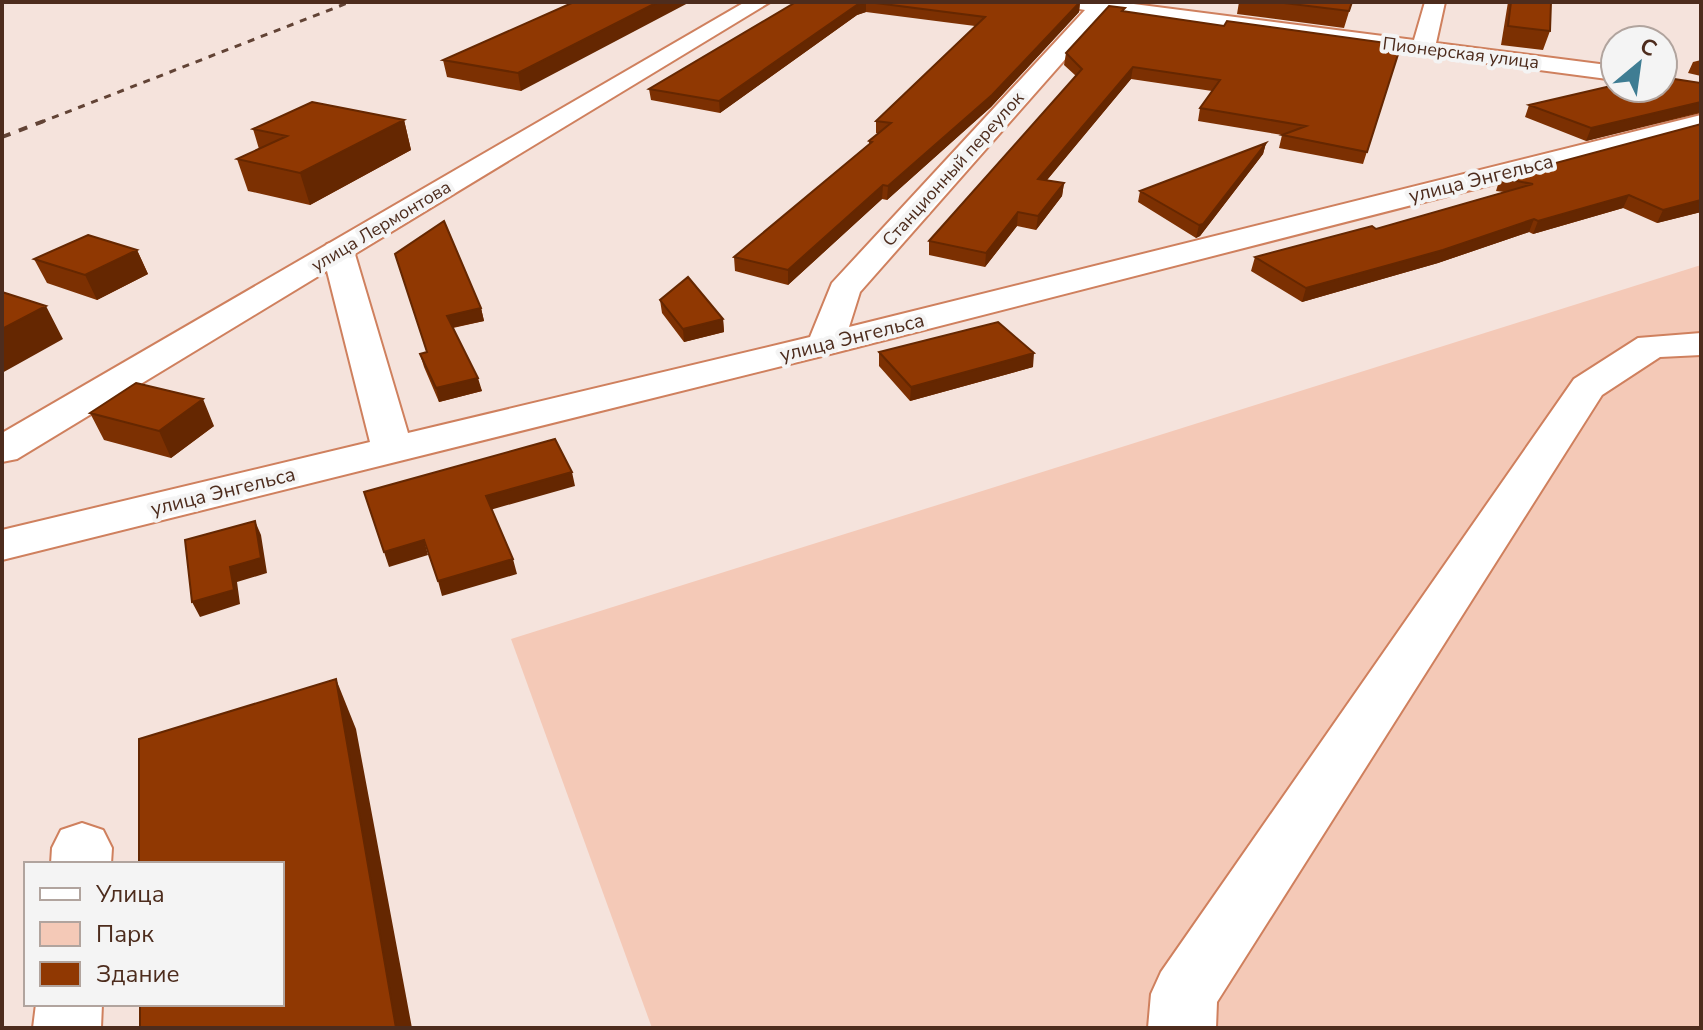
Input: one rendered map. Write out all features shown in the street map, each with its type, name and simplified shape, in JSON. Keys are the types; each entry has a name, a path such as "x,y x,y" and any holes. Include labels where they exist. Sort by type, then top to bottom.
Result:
{"street":[{"name":"улица Лермонтова","path":"2,450 760,2"},
{"name":"Пионерская улица","path":"1069,2 1599,71"},
{"path":"1423,48 1435,2"},
{"name":"Станционный переулок","path":"825,344 844,290 1101,6"},
{"name":"улица Энгельса","path":"2,545 825,344 1701,123"},
{"path":"338,251 393,450"},
{"path":"1182,1028 1184,994 1588,387 1651,346 1701,344"},
{"path":"67,1028 69,1006"}],"green space":[{"path":"1701,265 1701,1028 652,1028 511,639"}],"building":[{"path":"574,2 658,2 518,73 443,60"},
{"path":"796,2 866,2 857,5 719,101 649,89"},
{"path":"868,2 1080,2 992,95 888,186 883,185 788,270 734,257 872,142 869,141 891,123 876,121 985,17"},
{"path":"1276,2 1352,2 1349,11"},
{"path":"1511,2 1551,2 1550,31 1508,26"},
{"path":"1109,6 1125,8 1122,11 1224,26 1227,21 1401,45 1367,152 1282,135 1306,126 1200,108 1220,80 1133,67 1038,179 1064,183 1038,216 1018,212 986,253 929,241 1082,69 1066,53"},
{"path":"1679,80 1701,83 1701,102 1591,128 1529,105 1599,89 1599,104 1679,104"},
{"path":"312,102 404,120 300,173 237,159 287,136 253,129"},
{"path":"1701,124 1701,200 1663,210 1629,195 1538,221 1534,219 1443,250 1306,288 1255,257 1372,226 1376,229 1533,184 1500,178"},
{"path":"1266,143 1203,224 1199,225 1140,191"},
{"path":"444,221 481,308 447,316 478,378 436,388 420,354 427,352 395,254"},
{"path":"88,235 137,250 85,275 34,259"},
{"path":"688,277 723,319 683,329 660,300"},
{"path":"2,292 46,306 2,329"},
{"path":"998,322 1034,353 911,387 879,352"},
{"path":"136,383 203,399 159,431 90,413"},
{"path":"555,439 572,472 486,496 513,559 438,581 424,540 384,552 364,492"},
{"path":"255,521 261,558 230,567 234,590 192,602 185,540"},
{"path":"336,679 396,1028 140,1028 140,1006 284,1006 284,862 139,862 139,739"}],"railway":[{"path":"39,123 350,2"},
{"path":"2,137 44,121"}]}
